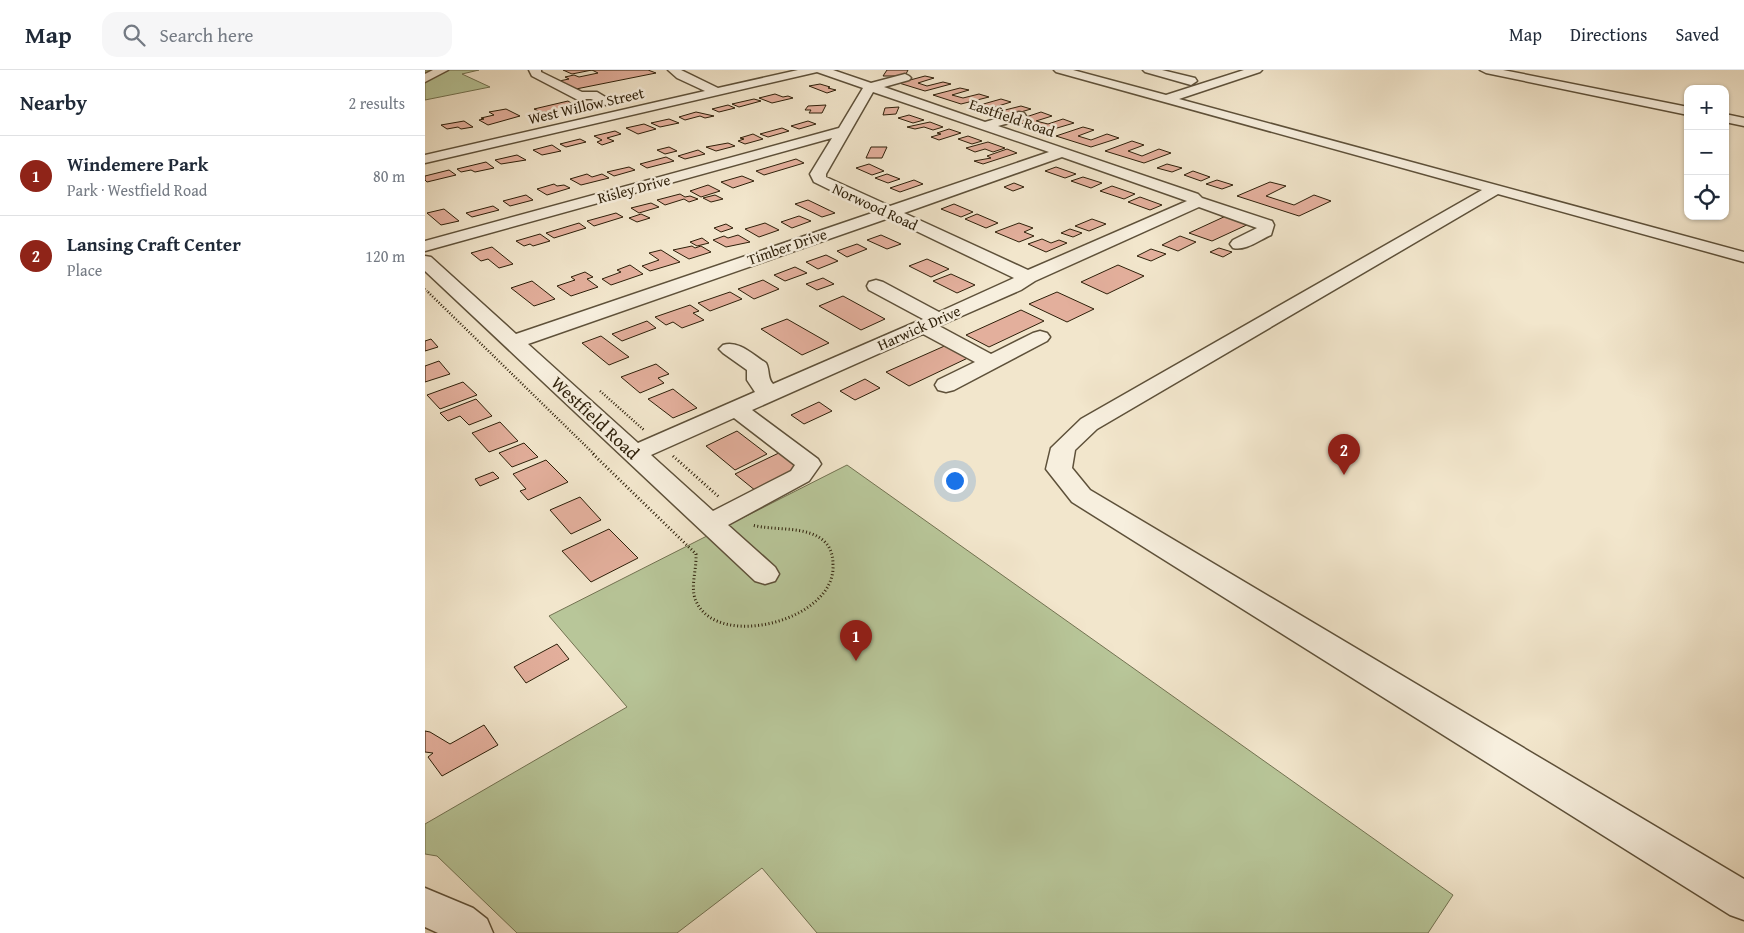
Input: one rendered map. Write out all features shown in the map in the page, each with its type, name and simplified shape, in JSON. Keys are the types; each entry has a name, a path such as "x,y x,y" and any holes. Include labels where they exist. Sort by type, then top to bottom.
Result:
{"street":[{"path":"425,78 442,70"},
{"path":"535,70 536,74 580,96 593,95 606,101"},
{"path":"674,70 681,76 717,92"},
{"name":"West Willow Street","path":"425,159 813,70"},
{"name":"Eastfield Road","path":"822,70 1267,225 1265,231 1239,244"},
{"path":"1060,70 1147,94 1163,94 1256,70"},
{"path":"1085,70 1496,189 1744,257"},
{"path":"1163,94 1176,85 1227,70"},
{"path":"1486,70 1684,110"},
{"path":"1146,73 1176,85"},
{"path":"1146,73 1191,81"},
{"path":"870,87 905,78"},
{"name":"Norwood Road","path":"870,87 818,174 819,179 887,213 1028,277"},
{"path":"905,99 924,94"},
{"path":"984,126 1019,116"},
{"path":"1729,119 1744,122"},
{"name":"Risley Drive","path":"425,246 844,131"},
{"name":"Timber Drive","path":"513,342 1061,152"},
{"path":"1496,189 1089,424 1063,448 1059,469 1081,496 1744,901"},
{"name":"Harwick Drive","path":"633,454 1014,286 1028,277 1192,205 1194,199"},
{"name":"Westfield Road","path":"425,261 765,574"},
{"path":"876,286 991,362"},
{"path":"946,385 1040,337"},
{"path":"730,349 758,368 758,382 769,394"},
{"path":"710,523 800,476 809,464 735,409"},
{"path":"425,907 459,922 472,933"}],"green space":[{"path":"425,70 479,70 462,74 490,87 425,100"},
{"path":"847,465 1453,895 1428,933 817,933 762,868 677,933 517,933 437,856 425,854 425,824 627,707 549,616"}],"building":[{"path":"563,70 592,70 572,74"},
{"path":"592,70 648,70 656,73 576,89 559,81 569,79 565,77 574,75 579,77 598,73"},
{"path":"887,70 908,70 905,76 883,76"},
{"path":"925,76 934,78 918,83 927,86 943,82 951,84 925,91 899,83"},
{"path":"820,84 836,90 827,93 809,86"},
{"path":"960,88 969,90 952,95 963,98 979,94 989,97 961,104 933,95"},
{"path":"775,94 793,98 772,103 759,98"},
{"path":"754,99 761,101 739,107 732,104"},
{"path":"1001,99 1011,102 995,107 1005,110 1021,106 1031,109 1004,117 973,107"},
{"path":"568,101 574,105 548,112 534,109"},
{"path":"728,105 735,108 719,112 712,109"},
{"path":"826,105 822,113 809,113 811,110 805,110 808,106"},
{"path":"899,107 896,114 883,115 885,108"},
{"path":"506,109 520,116 488,125 479,120 494,115 489,112"},
{"path":"696,112 714,116 705,118 700,116 685,120 679,117"},
{"path":"1041,112 1052,116 1036,121 1048,124 1063,119 1074,123 1047,131 1014,121"},
{"path":"909,115 924,120 913,123 898,118"},
{"path":"669,119 679,123 660,127 651,123"},
{"path":"464,121 473,127 447,129 441,125"},
{"path":"808,121 816,124 799,129 791,126"},
{"path":"930,122 943,127 933,130 924,127 915,129 907,127"},
{"path":"644,124 656,129 638,134 626,128"},
{"path":"1083,127 1094,130 1078,136 1091,140 1107,134 1119,138 1091,147 1056,136"},
{"path":"782,128 789,131 768,137 760,134"},
{"path":"949,129 961,133 939,140 931,137 941,134 937,133"},
{"path":"615,131 621,134 607,138 614,141 602,145 597,142 602,140 594,136"},
{"path":"753,134 763,139 745,144 738,141 744,139 740,138"},
{"path":"968,136 982,141 972,144 958,139"},
{"path":"580,139 586,142 566,147 560,144"},
{"path":"1132,141 1144,145 1128,151 1142,156 1159,149 1171,153 1144,163 1105,151"},
{"path":"988,142 1005,148 993,152 985,149 975,152 966,148"},
{"path":"728,143 735,146 716,151 706,147"},
{"path":"552,145 561,151 542,155 533,150"},
{"path":"669,147 677,151 665,154 657,150"},
{"path":"871,147 887,147 882,158 866,158"},
{"path":"1007,149 1017,153 983,164 974,161 991,158 987,156"},
{"path":"698,150 705,154 685,159 678,156"},
{"path":"517,155 526,160 501,164 495,160"},
{"path":"666,157 674,161 647,168 640,164"},
{"path":"796,159 804,163 764,175 756,171"},
{"path":"486,162 494,168 475,172 471,170 461,172 457,169"},
{"path":"869,164 884,171 872,175 856,168"},
{"path":"1167,164 1182,168 1172,172 1157,168"},
{"path":"629,167 635,170 614,176 607,172"},
{"path":"1056,167 1076,174 1065,178 1045,171"},
{"path":"449,170 456,175 427,182 425,180 425,176"},
{"path":"1193,171 1210,177 1201,181 1184,175"},
{"path":"587,174 592,177 602,174 609,178 581,185 570,179"},
{"path":"887,174 900,179 888,183 875,178"},
{"path":"742,176 754,181 733,188 721,182"},
{"path":"1083,177 1102,183 1091,188 1071,181"},
{"path":"914,180 923,184 900,192 890,188"},
{"path":"1217,180 1233,185 1222,189 1206,184"},
{"path":"1270,182 1286,186 1266,196 1294,205 1314,195 1331,201 1299,216 1237,196"},
{"path":"1014,183 1024,187 1013,191 1004,187"},
{"path":"554,184 570,188 547,195 537,189"},
{"path":"708,185 720,191 701,197 690,191"},
{"path":"1112,186 1135,194 1124,199 1100,191"},
{"path":"680,194 685,197 690,196 698,199 689,202 684,199 665,205 657,200"},
{"path":"526,195 533,200 510,206 503,201"},
{"path":"715,195 723,199 711,202 703,198"},
{"path":"1140,197 1162,205 1150,210 1128,202"},
{"path":"808,200 835,213 822,217 795,204"},
{"path":"651,203 659,207 639,213 631,208"},
{"path":"954,204 973,212 961,217 941,209"},
{"path":"493,206 499,210 472,217 466,213"},
{"path":"444,209 459,221 441,225 427,213"},
{"path":"616,213 623,217 594,226 587,221"},
{"path":"641,214 650,218 637,222 629,218"},
{"path":"977,214 998,223 986,228 965,219"},
{"path":"1228,215 1251,223 1212,241 1189,233"},
{"path":"799,216 811,221 792,228 781,222"},
{"path":"1092,219 1106,224 1089,231 1075,226"},
{"path":"579,223 586,228 554,238 546,233"},
{"path":"765,223 779,230 759,237 745,229"},
{"path":"1019,223 1033,228 1024,232 1034,236 1019,242 995,232"},
{"path":"726,224 733,228 721,232 714,228"},
{"path":"1070,229 1082,233 1073,237 1061,233"},
{"path":"540,234 550,241 533,246 530,244 524,246 516,241"},
{"path":"738,235 750,242 726,247 713,240 724,236 728,238"},
{"path":"881,235 901,244 887,249 867,240"},
{"path":"1180,236 1196,242 1178,251 1162,245"},
{"path":"702,238 709,243 697,246 690,242"},
{"path":"1042,239 1051,243 1059,240 1067,243 1046,252 1028,244"},
{"path":"857,244 867,249 847,257 837,251"},
{"path":"692,246 695,248 701,246 711,252 689,259 673,250"},
{"path":"492,247 513,264 499,268 488,259 481,261 471,253"},
{"path":"1219,248 1232,252 1223,257 1210,252"},
{"path":"1151,249 1166,254 1151,261 1137,256"},
{"path":"661,250 680,262 650,271 642,266 659,260 649,253"},
{"path":"826,255 838,261 818,269 806,262"},
{"path":"927,259 949,269 931,277 909,266"},
{"path":"630,265 643,274 611,285 602,279 621,272 617,270"},
{"path":"1118,265 1144,276 1107,294 1081,282"},
{"path":"795,267 807,273 785,281 774,275"},
{"path":"585,272 593,277 587,279 598,287 571,296 557,286 575,280 571,277"},
{"path":"951,274 975,285 957,293 933,281"},
{"path":"823,278 834,284 817,290 806,284"},
{"path":"763,280 779,289 754,299 738,289"},
{"path":"532,281 555,299 534,306 511,288"},
{"path":"730,292 742,299 710,311 698,303"},
{"path":"1057,292 1094,309 1067,322 1029,304"},
{"path":"843,296 885,319 861,330 819,306"},
{"path":"690,305 699,311 693,313 704,320 682,328 673,322 666,325 655,317"},
{"path":"1021,310 1044,321 989,347 966,335"},
{"path":"787,319 829,343 802,355 761,329"},
{"path":"647,321 656,328 622,341 612,334"},
{"path":"601,336 629,357 609,365 582,343"},
{"path":"431,339 438,347 425,351 425,341"},
{"path":"949,344 972,356 909,386 886,372"},
{"path":"439,361 450,374 425,382 425,366"},
{"path":"656,364 669,374 658,378 664,383 640,393 621,377"},
{"path":"865,379 880,388 855,400 840,391"},
{"path":"463,382 477,395 440,409 427,395"},
{"path":"673,389 697,408 673,418 648,399"},
{"path":"476,399 492,416 469,425 460,416 448,421 440,413"},
{"path":"819,402 832,411 804,424 791,415"},
{"path":"500,422 518,441 489,452 472,433"},
{"path":"737,431 767,454 735,470 706,446"},
{"path":"524,443 538,457 512,467 499,453"},
{"path":"783,451 805,467 756,491 735,474"},
{"path":"546,460 568,482 528,500 520,491 526,489 513,474"},
{"path":"493,472 499,478 480,486 475,479"},
{"path":"580,497 601,520 571,534 550,510"},
{"path":"609,529 638,558 591,582 562,551"},
{"path":"557,644 569,659 526,683 514,667"},
{"path":"484,725 498,745 442,776 428,757 433,753 425,752 425,731 450,744"}],"place":[{"name":"Lansing Craft Center","path":"1344,475"},
{"name":"Windemere Park","path":"856,661"}]}
